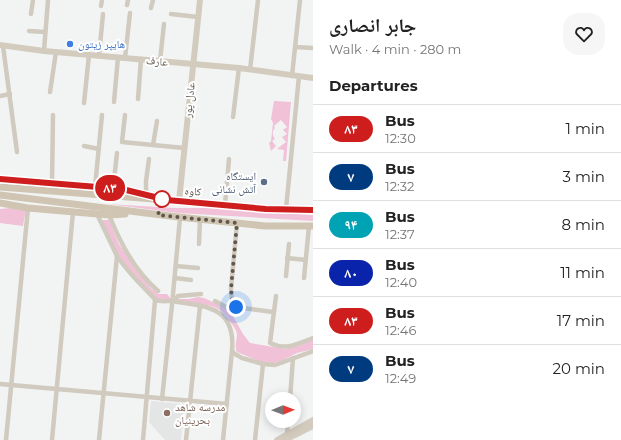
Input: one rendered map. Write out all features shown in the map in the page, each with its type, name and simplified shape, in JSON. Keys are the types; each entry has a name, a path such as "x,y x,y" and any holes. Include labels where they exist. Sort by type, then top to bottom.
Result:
{"main road":[{"name":"عادل پور","path":"179,201 200,0"},
{"name":"عارف","path":"1,45 44,51 239,68 313,78"},
{"name":"کاوه","path":"0,181 167,200 266,209 313,210"},
{"path":"0,181 122,189 167,200"},
{"path":"0,194 180,218 265,226 311,226"},
{"path":"0,202 28,208 109,215 137,212"},
{"path":"0,207 18,206"},
{"path":"289,438 313,420"},
{"path":"277,440 289,438 313,426"}],"street":[{"path":"31,14 33,0"},
{"path":"44,51 48,0"},
{"path":"101,6 102,0"},
{"path":"151,8 153,0"},
{"path":"250,70 258,0"},
{"path":"286,209 295,76 295,47 300,0"},
{"path":"125,58 130,13"},
{"path":"99,56 103,14"},
{"path":"171,14 198,18"},
{"path":"160,61 164,24"},
{"path":"29,31 45,32"},
{"path":"1,45 10,94 17,152"},
{"path":"295,47 313,48"},
{"path":"50,92 56,52"},
{"path":"84,104 90,55"},
{"path":"114,102 118,57"},
{"path":"138,99 141,59"},
{"path":"233,117 239,68"},
{"path":"0,96 10,94"},
{"path":"52,115 52,184"},
{"path":"125,115 122,142 184,148"},
{"path":"95,188 102,116"},
{"path":"153,145 157,121"},
{"path":"84,146 99,149"},
{"path":"113,189 117,153"},
{"path":"149,159 146,191 150,196"},
{"path":"225,205 229,159"},
{"path":"6,440 28,208"},
{"path":"52,440 73,212"},
{"path":"97,214 117,256 125,268 155,300 200,306 216,311 231,327 233,336 232,351 223,440"},
{"path":"109,215 128,256 152,286 158,291"},
{"path":"162,398 173,302 180,218"},
{"path":"199,244 200,220"},
{"path":"237,223 231,289 232,300 236,307 273,312"},
{"path":"304,278 311,226"},
{"path":"286,276 288,244"},
{"path":"99,440 117,256"},
{"path":"287,258 306,260"},
{"path":"176,266 198,268"},
{"path":"175,278 190,280"},
{"path":"173,302 178,296 201,294"},
{"path":"276,296 270,343 278,347 289,347 313,338"},
{"path":"143,440 155,300"},
{"path":"215,301 226,307 234,303"},
{"path":"186,440 200,306"},
{"path":"232,351 242,358 263,364 275,365 313,351"},
{"path":"291,392 293,358"},
{"path":"255,440 263,364"},
{"path":"0,384 227,404"},
{"path":"288,428 289,438"}],"shaded area":[{"path":"274,101 291,102 286,161 283,161 284,150 277,149 286,142 282,137 287,134 283,130 287,127 281,120 274,126 273,136 275,139 272,141 276,146 271,151 269,143 271,141 273,123 271,119"},
{"path":"108,204 174,208 212,208 313,215 313,221 178,213"},
{"path":"0,209 26,209 23,226 0,223"},
{"path":"102,220 109,220 119,244 136,270 151,288 158,294 167,294 171,299 156,299 127,268 118,256"},
{"path":"198,297 204,298 228,309 250,343 286,349 313,340 313,349 297,353 274,363 261,362 237,352 236,331 227,317 219,309 209,305 183,302 176,299"},
{"name":"مدرسه شاهد بحرینیان","path":"151,401 184,404 181,440 165,440 149,422"}],"bus line":[{"name":"۸۳","path":"0,179 122,189 167,200 266,209 313,210"}],"place":[{"name":"هایپر زیتون","path":"70,44"},
{"name":"ایستگاه آتش نشانی","path":"264,182"},
{"name":"مدرسه شاهد بحرینیان","path":"167,413"}],"route":[{"path":"162,199 158,215 237,223 231,289 232,300 236,307"}]}
